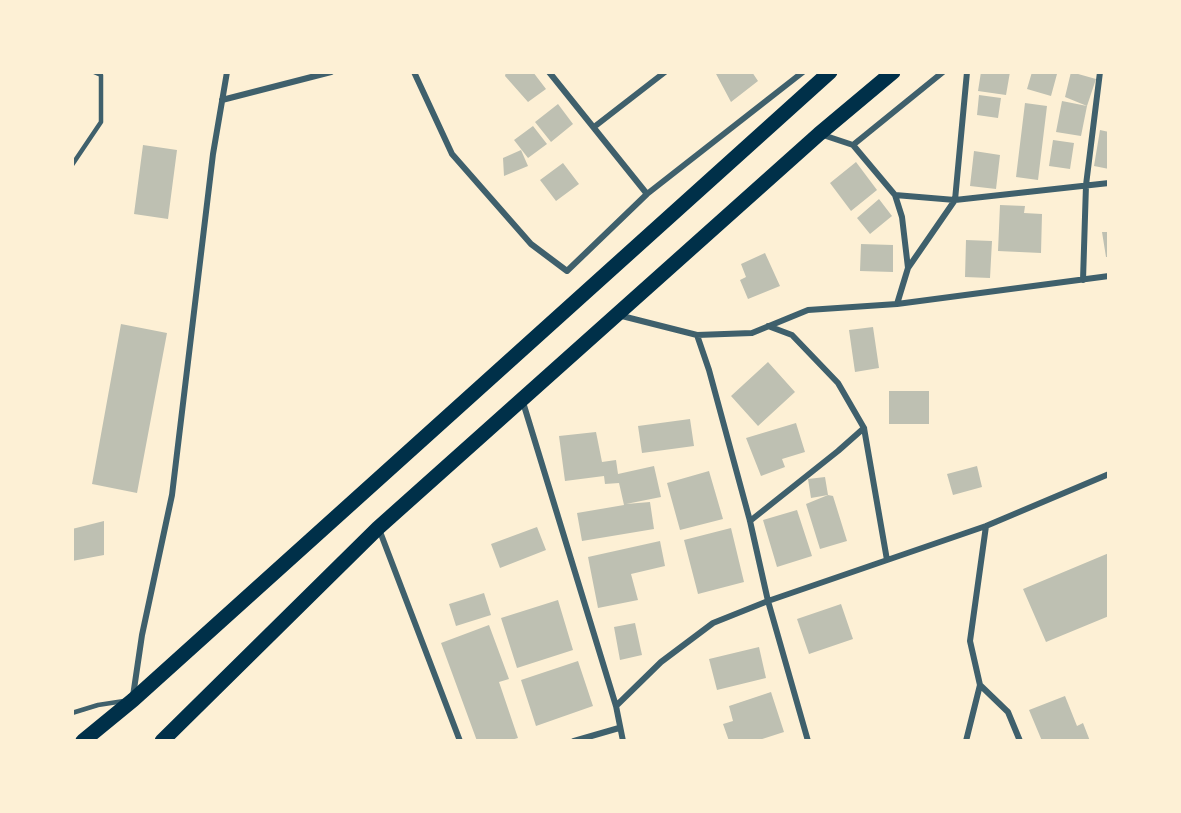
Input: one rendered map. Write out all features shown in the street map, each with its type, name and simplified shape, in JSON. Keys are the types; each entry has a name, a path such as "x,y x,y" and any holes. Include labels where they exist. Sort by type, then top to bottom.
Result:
{"highway":[{"path":"83,741 133,700 553,319 830,72"},
{"path":"162,741 378,528 819,134 893,72"}],"street":[{"path":"133,700 142,635 172,495 213,154 227,72"},
{"path":"222,100 331,72"},
{"path":"414,72 452,154 531,244 567,271 647,194 803,72"},
{"path":"549,72 647,194"},
{"path":"594,127 665,72"},
{"path":"853,145 944,72"},
{"path":"897,304 908,268 955,200 967,72"},
{"path":"1083,280 1086,186 1100,72"},
{"path":"819,134 853,145 895,195 902,217 908,268"},
{"path":"895,195 955,200 1109,183"},
{"path":"617,315 697,335 752,333 808,310 897,304 1109,276"},
{"path":"768,326 792,336 838,383 864,428 887,560"},
{"path":"697,335 709,370 750,521 768,601 808,741"},
{"path":"522,399 616,706 623,741"},
{"path":"750,521 864,428"},
{"path":"616,706 661,662 713,623 768,601 986,525 1109,474"},
{"path":"966,741 980,685 970,641 986,525"},
{"path":"378,528 460,741"},
{"path":"980,685 1008,712 1020,741"},
{"path":"574,741 619,728"}],"lane":[{"path":"72,165 101,122 101,75 94,72"},
{"path":"72,713 98,705 133,700"}],"building":[{"path":"506,72 533,72 546,89 528,102 505,76"},
{"path":"715,72 752,72 758,81 731,102"},
{"path":"981,72 1010,72 1006,95 978,91"},
{"path":"1032,72 1057,74 1051,96 1027,89"},
{"path":"1071,72 1096,79 1087,106 1065,97"},
{"path":"979,95 1001,98 998,118 977,115"},
{"path":"1062,101 1087,106 1081,136 1056,132"},
{"path":"1025,103 1047,106 1038,180 1016,177"},
{"path":"558,104 573,124 551,142 535,122"},
{"path":"533,126 547,144 528,158 514,140"},
{"path":"1100,130 1109,132 1109,169 1094,166"},
{"path":"1053,140 1074,143 1070,169 1049,166"},
{"path":"143,145 177,150 168,219 134,214"},
{"path":"521,150 528,166 504,176 503,158"},
{"path":"974,151 1000,155 996,189 970,186"},
{"path":"856,162 877,190 851,211 830,183"},
{"path":"563,163 579,184 556,201 540,180"},
{"path":"879,199 892,216 870,234 857,218"},
{"path":"1000,205 1025,206 1024,213 1042,214 1041,253 998,251"},
{"path":"1102,232 1109,232 1109,257 1106,257"},
{"path":"966,240 992,241 990,278 965,277"},
{"path":"861,244 893,245 893,272 860,271"},
{"path":"765,253 780,286 748,299 740,280 746,277 741,264"},
{"path":"121,324 167,333 137,493 92,484"},
{"path":"873,327 879,368 855,372 849,330"},
{"path":"768,362 795,392 758,426 731,396"},
{"path":"889,391 929,391 929,424 889,424"},
{"path":"690,419 694,446 642,453 638,426"},
{"path":"796,423 805,452 782,459 785,467 761,476 746,438"},
{"path":"596,432 602,462 616,460 618,474 654,466 661,497 626,504 650,502 654,529 582,541 577,513 624,505 619,483 605,484 604,476 565,481 559,436"},
{"path":"977,466 982,487 953,495 947,474"},
{"path":"709,471 723,519 680,530 667,483"},
{"path":"825,477 828,495 811,498 808,479"},
{"path":"828,495 833,496 847,541 820,549 806,504"},
{"path":"797,510 812,556 777,567 763,520"},
{"path":"104,521 104,555 72,561 72,529"},
{"path":"537,527 546,550 500,568 491,544"},
{"path":"731,528 744,582 698,594 684,540"},
{"path":"660,541 665,566 631,574 638,600 598,608 588,557"},
{"path":"1109,553 1109,616 1046,642 1023,589"},
{"path":"484,593 491,615 456,626 449,604"},
{"path":"558,600 573,650 517,668 501,618"},
{"path":"841,604 853,639 809,654 797,619"},
{"path":"635,623 642,655 620,660 614,627"},
{"path":"489,625 509,679 499,682 518,738 508,741 477,741 441,643"},
{"path":"759,647 766,678 717,690 709,659"},
{"path":"578,661 593,706 536,726 521,680"},
{"path":"771,692 784,732 756,741 729,741 723,724 733,721 729,706"},
{"path":"1065,696 1077,726 1083,723 1090,741 1042,741 1029,710"}]}
